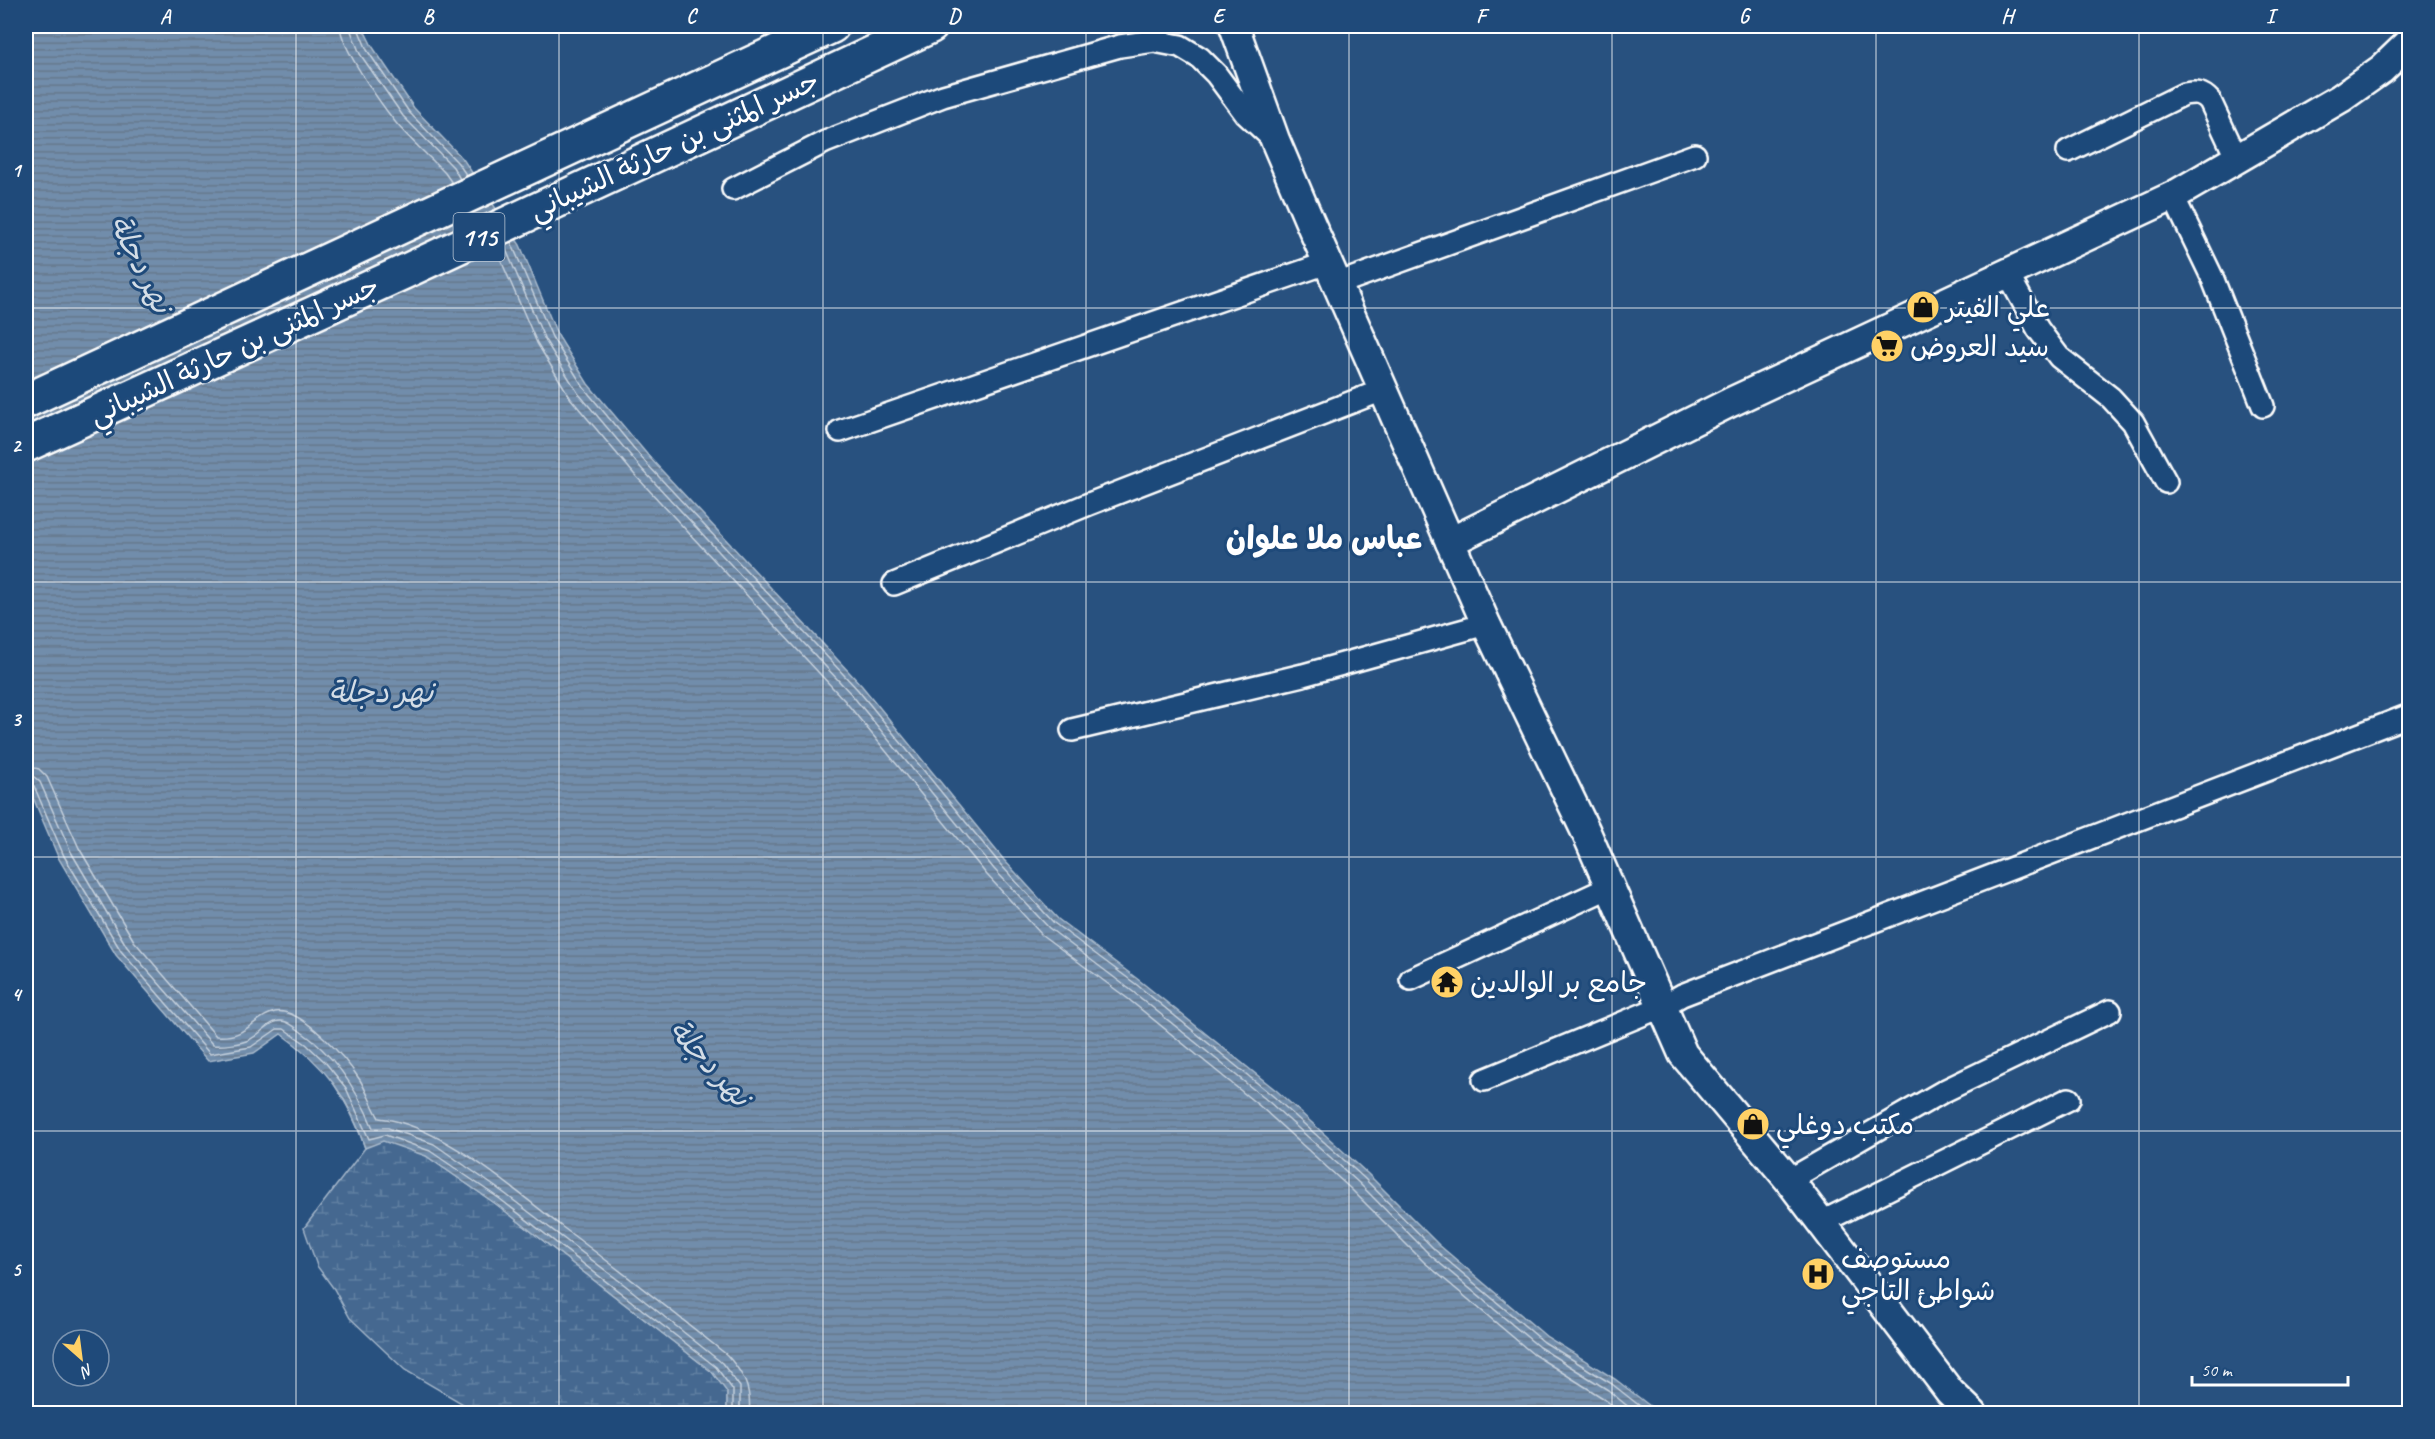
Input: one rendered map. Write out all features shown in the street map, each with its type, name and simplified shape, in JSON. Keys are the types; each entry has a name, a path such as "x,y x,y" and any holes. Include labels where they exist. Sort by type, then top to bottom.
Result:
{"highway":[{"name":"جسر المثنى بن حارثة الشيباني","path":"26,401 832,26"},
{"name":"جسر المثنى بن حارثة الشيباني","path":"26,445 404,272 931,26"}],"street":[{"path":"1234,26 1275,140 1383,390 1486,624 1586,832 1683,1054 1790,1180 1950,1392 1973,1413"},
{"path":"733,189 825,142 943,96 1120,46 1154,41 1180,46 1200,58 1216,74 1245,113 1275,140"},
{"path":"1450,542 1731,402 2173,196 2341,98 2382,69 2409,42"},
{"path":"2068,151 2184,94 2196,92 2204,94 2210,101 2237,159"},
{"path":"840,431 1695,155"},
{"path":"2173,196 2212,277 2263,406"},
{"path":"2007,273 2038,329 2060,357 2111,398 2133,422 2166,482"},
{"path":"894,584 1089,504 1383,390"},
{"path":"1072,730 1302,675 1486,624"},
{"path":"1484,1080 1661,1007 1682,995 2409,715"},
{"path":"1411,979 1610,887"},
{"path":"1790,1180 1944,1091 2110,1011"},
{"path":"1822,1222 2069,1099"}],"green space":[{"path":"321,1066 426,1156 496,1204 712,1372 727,1391 727,1413 471,1413 465,1405 405,1370 350,1318 334,1289 317,1266 304,1228 365,1148 347,1105"}],"water":[{"name":"نهر دجلة","path":"26,26 362,26 372,46 414,108 463,159 520,245 557,334 588,384 651,459 862,686 1004,860 1058,919 1140,981 1277,1091 1368,1174 1439,1245 1547,1337 1615,1379 1659,1413 727,1413 727,1392 712,1372 496,1204 426,1156 383,1141 365,1148 351,1113 334,1084 323,1070 281,1034 254,1053 208,1061 116,955 59,859 26,781"}],"place":[{"name":"علي الفيتر","path":"1923,307"},
{"name":"سيد العروض","path":"1887,346"},
{"name":"جامع بر الوالدين","path":"1447,982"},
{"name":"مكتب دوغلي","path":"1753,1124"},
{"name":"مستوصف شواطئ التاجي","path":"1818,1274"}],"district":[{"name":"عباس ملا علوان","path":"1324,538"}]}
